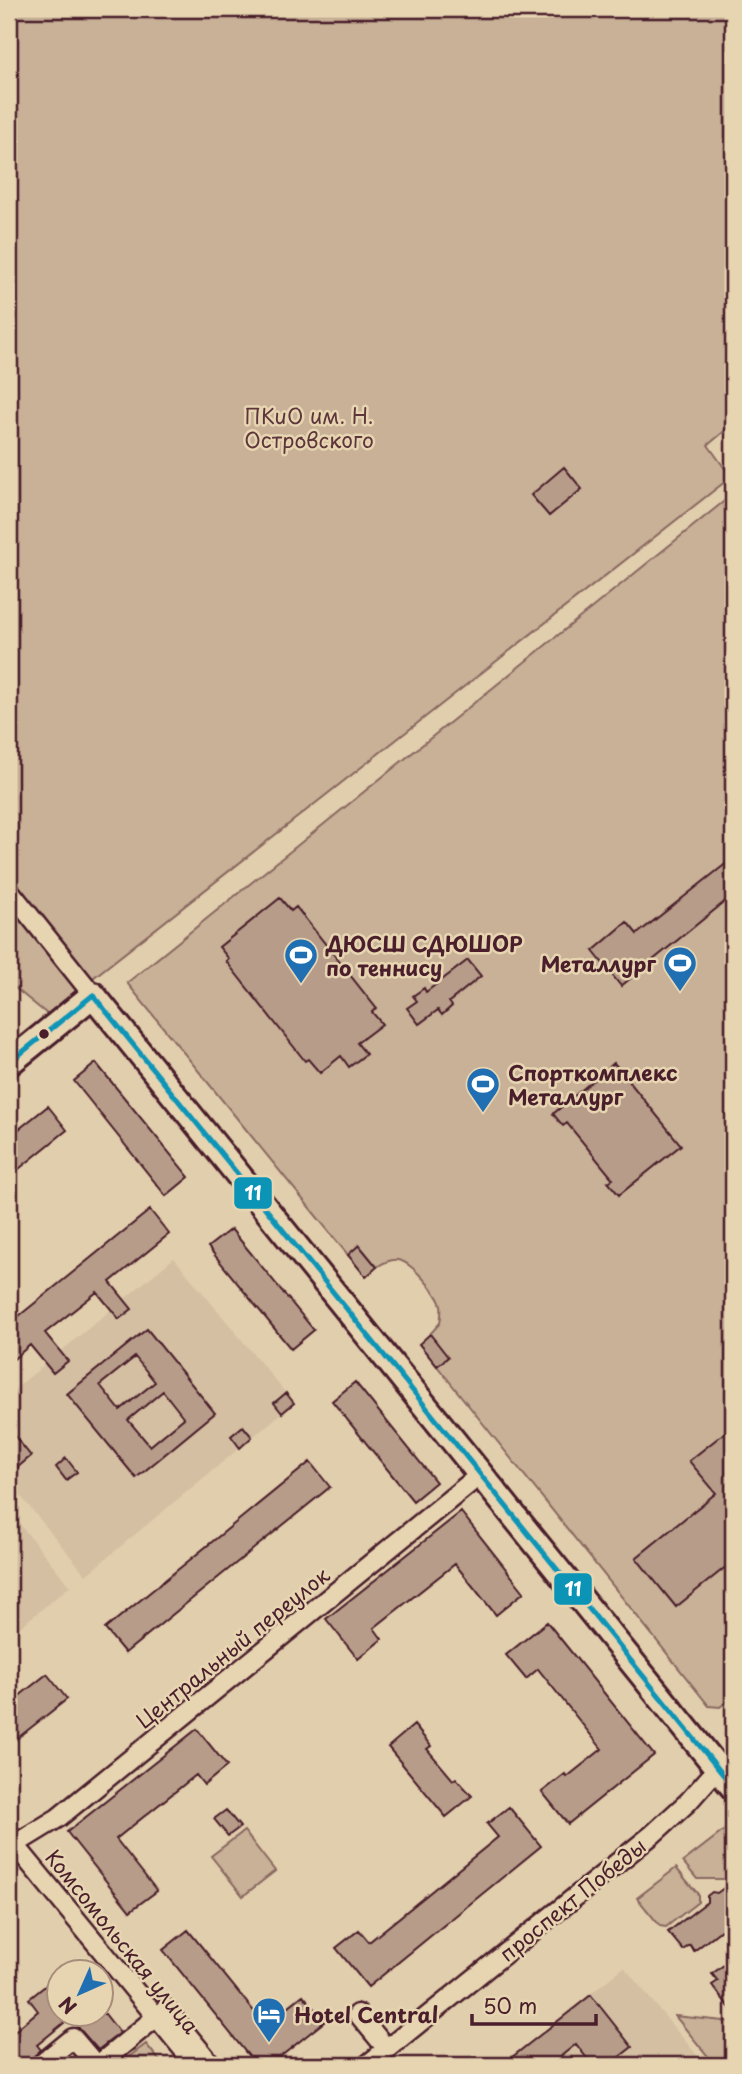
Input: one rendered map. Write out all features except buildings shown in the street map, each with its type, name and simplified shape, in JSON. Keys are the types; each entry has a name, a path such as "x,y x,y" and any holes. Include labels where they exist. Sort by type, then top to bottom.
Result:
{"main road":[{"path":"9,1063 93,995 481,1475 728,1768"}],"street":[{"path":"9,890 93,995"},
{"name":"Центральный переулок","path":"12,1846 58,1818 481,1475"},
{"name":"проспект Победы","path":"367,2065 582,1892 728,1768"},
{"name":"Комсомольская улица","path":"12,1846 56,1895 196,2065"},
{"path":"40,2065 73,2038 97,2065 166,2009 212,2065"},
{"path":"358,2014 387,2049"}],"shaded area":[{"path":"174,1258 294,1403 86,1575 9,1482 9,1394"},
{"path":"9,1511 70,1586 9,1636"},
{"path":"624,1967 705,2065 502,2065"}],"green space":[{"name":"ПКиО им. Н. Островского","path":"9,9 733,9 733,424 708,445 731,477 47,1014 9,983"},
{"name":"Спорткомплекс Металлург","path":"733,494 733,1696 720,1707 709,1706 437,1366 448,1357 430,1334 440,1323 441,1305 429,1286 404,1262 392,1260 377,1267 359,1246 348,1255 127,983"},
{"path":"731,1825 733,1882 731,1879 697,1879 683,1862"},
{"path":"244,1831 275,1871 243,1896 211,1856"},
{"path":"676,1868 698,1894 698,1902 666,1927 660,1926 637,1898"},
{"path":"675,2016 733,2022 733,2065 715,2065"},
{"path":"146,2044 163,2065 118,2065"}],"transit line":[{"name":"11","path":"93,995 733,1787"},
{"name":"11","path":"9,1063 93,995"}],"place":[{"name":"ДЮСШ СДЮШОР по теннису","path":"301,985"},
{"name":"Металлург","path":"680,993"},
{"name":"Спорткомплекс Металлург","path":"483,1114"},
{"name":"Hotel Central","path":"269,2044"}]}
